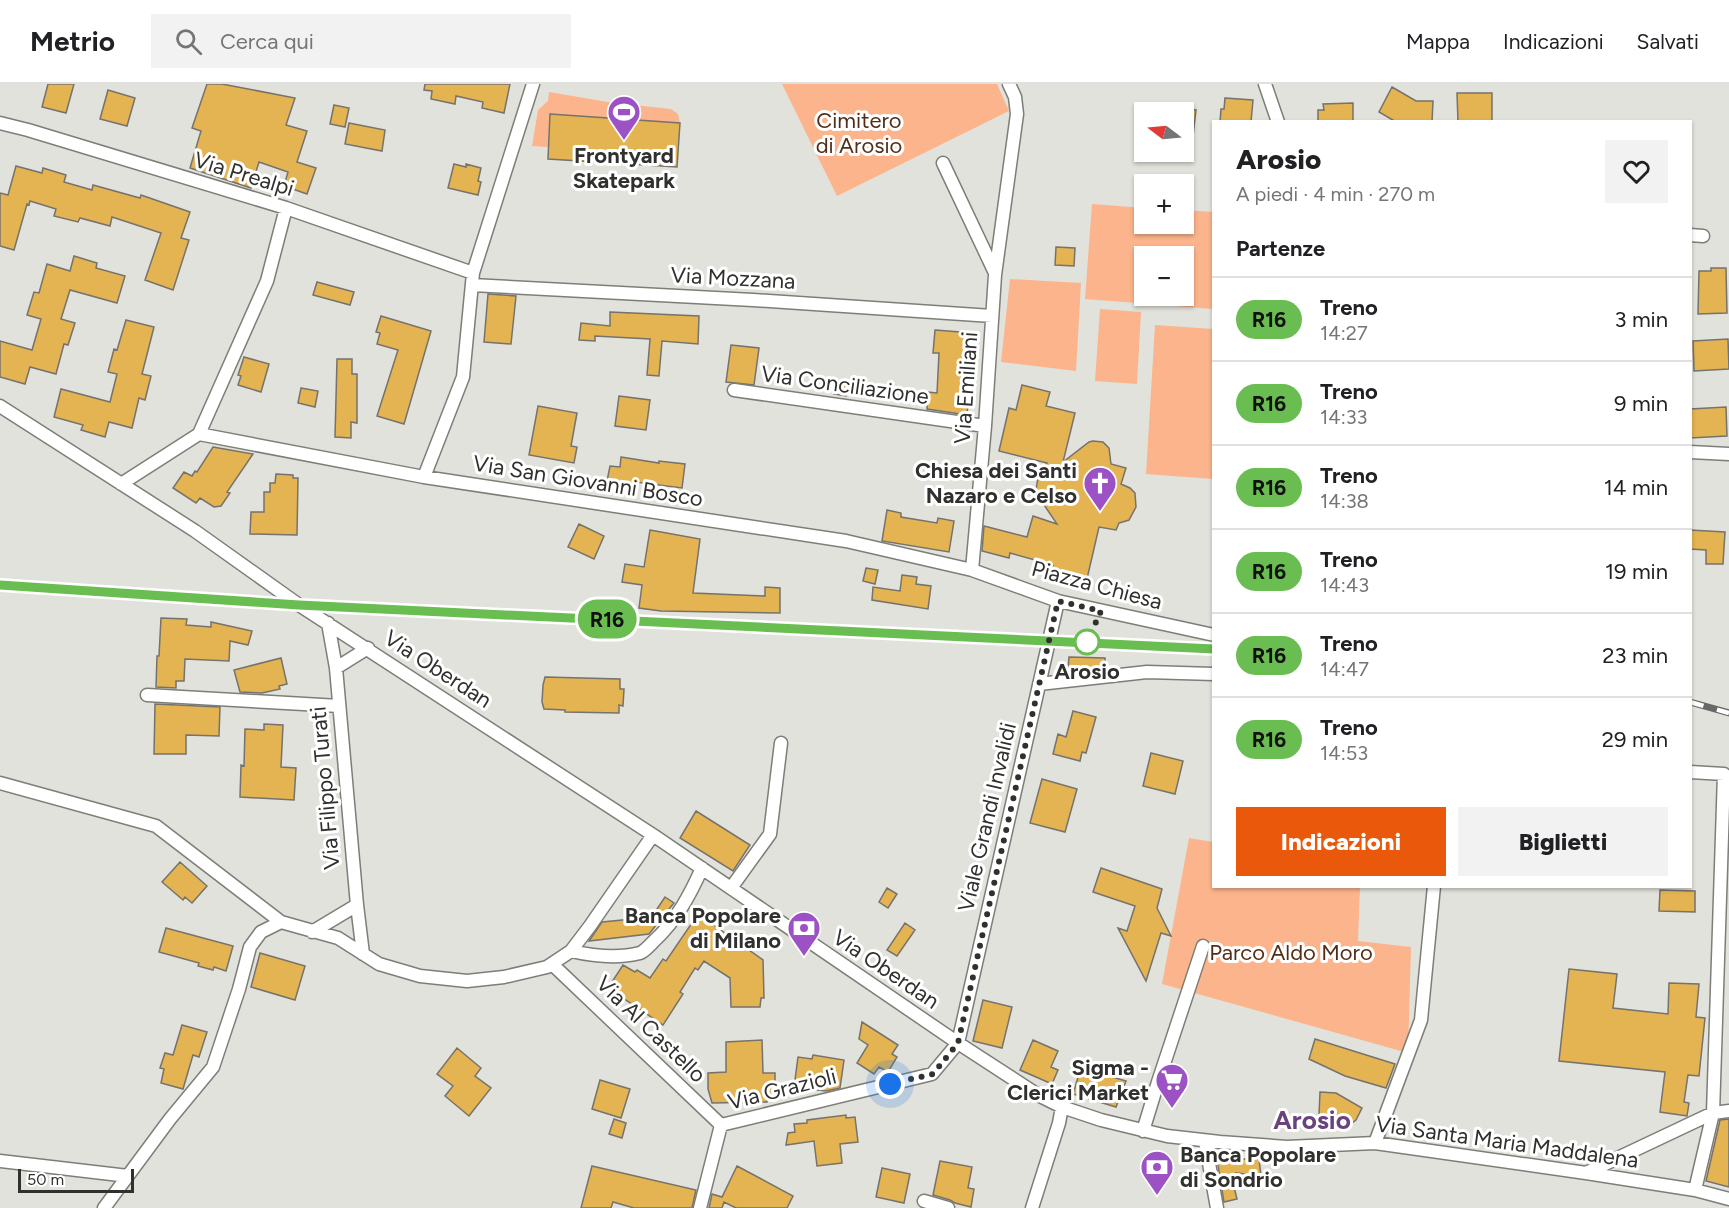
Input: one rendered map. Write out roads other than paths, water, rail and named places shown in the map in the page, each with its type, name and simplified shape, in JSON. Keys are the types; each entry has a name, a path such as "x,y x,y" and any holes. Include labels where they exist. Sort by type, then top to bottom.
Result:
{"street":[{"path":"424,477 463,377 472,279 532,84"},
{"name":"Via Emiliani","path":"972,570 986,426 995,275 1017,114 1015,97 1010,84"},
{"path":"1265,84 1277,120"},
{"name":"Via Prealpi","path":"0,123 28,129 286,208 472,279"},
{"path":"942,163 995,275"},
{"path":"121,484 198,434 267,281 286,208"},
{"name":"Via Mozzana","path":"472,279 992,316"},
{"name":"Via Conciliazione","path":"734,390 986,426"},
{"name":"Via Oberdan","path":"0,406 195,531 328,623 653,835 958,1043 1038,1095 1062,1107"},
{"name":"Via San Giovanni Bosco","path":"198,434 424,477 846,541 972,570"},
{"path":"1692,452 1729,454"},
{"name":"Piazza Chiesa","path":"972,570 1058,601 1212,634"},
{"name":"Viale Grandi Invalidi","path":"958,1043 1058,601"},
{"name":"Via Filippo Turati","path":"328,623 336,668 363,954"},
{"path":"336,668 368,648"},
{"path":"1039,684 1147,672 1212,674"},
{"path":"147,695 339,706"},
{"path":"732,888 770,834 781,743"},
{"path":"1692,772 1724,774 1713,1113 1695,1190"},
{"path":"0,783 156,826 281,922 338,938 379,964 420,976 467,981 504,977 547,967 571,951 653,835"},
{"path":"571,951 593,956 620,956 642,952 668,929 690,894 702,868"},
{"path":"1375,1143 1420,1020 1434,888"},
{"path":"312,932 357,905"},
{"path":"104,1208 170,1119 213,1067 250,947 261,932 281,922"},
{"path":"1143,1131 1203,946"},
{"name":"Via Al Castello","path":"552,964 721,1125"},
{"name":"Via Grazioli","path":"700,1208 721,1125 933,1074 958,1043"},
{"path":"1032,1208 1059,1124 1062,1107"},
{"name":"Via Santa Maria Maddalena","path":"1062,1107 1143,1131 1205,1141 1287,1147 1375,1143 1695,1190 1729,1199"},
{"path":"1586,1173 1713,1113 1729,1111"},
{"path":"1205,1141 1218,1208"},
{"path":"0,1161 128,1176"},
{"path":"924,1201 948,1208"}],"railway":[{"path":"0,585 299,605 1212,649"},
{"path":"1692,703 1729,713"}],"train":[{"name":"R16","path":"0,585 299,605 1212,649"}],"place":[{"name":"Frontyard Skatepark","path":"624,141"},
{"name":"Chiesa dei Santi Nazaro e Celso","path":"1100,512"},
{"name":"Arosio","path":"1087,642"},
{"name":"Banca Popolare di Milano","path":"804,957"},
{"name":"Sigma - Clerici Market","path":"1172,1109"},
{"name":"Banca Popolare di Sondrio","path":"1157,1196"}],"district":[{"name":"Arosio","path":"1312,1120"}],"park label":[{"name":"Cimitero di Arosio","path":"859,132"},
{"name":"Parco Aldo Moro","path":"1291,952"}]}
